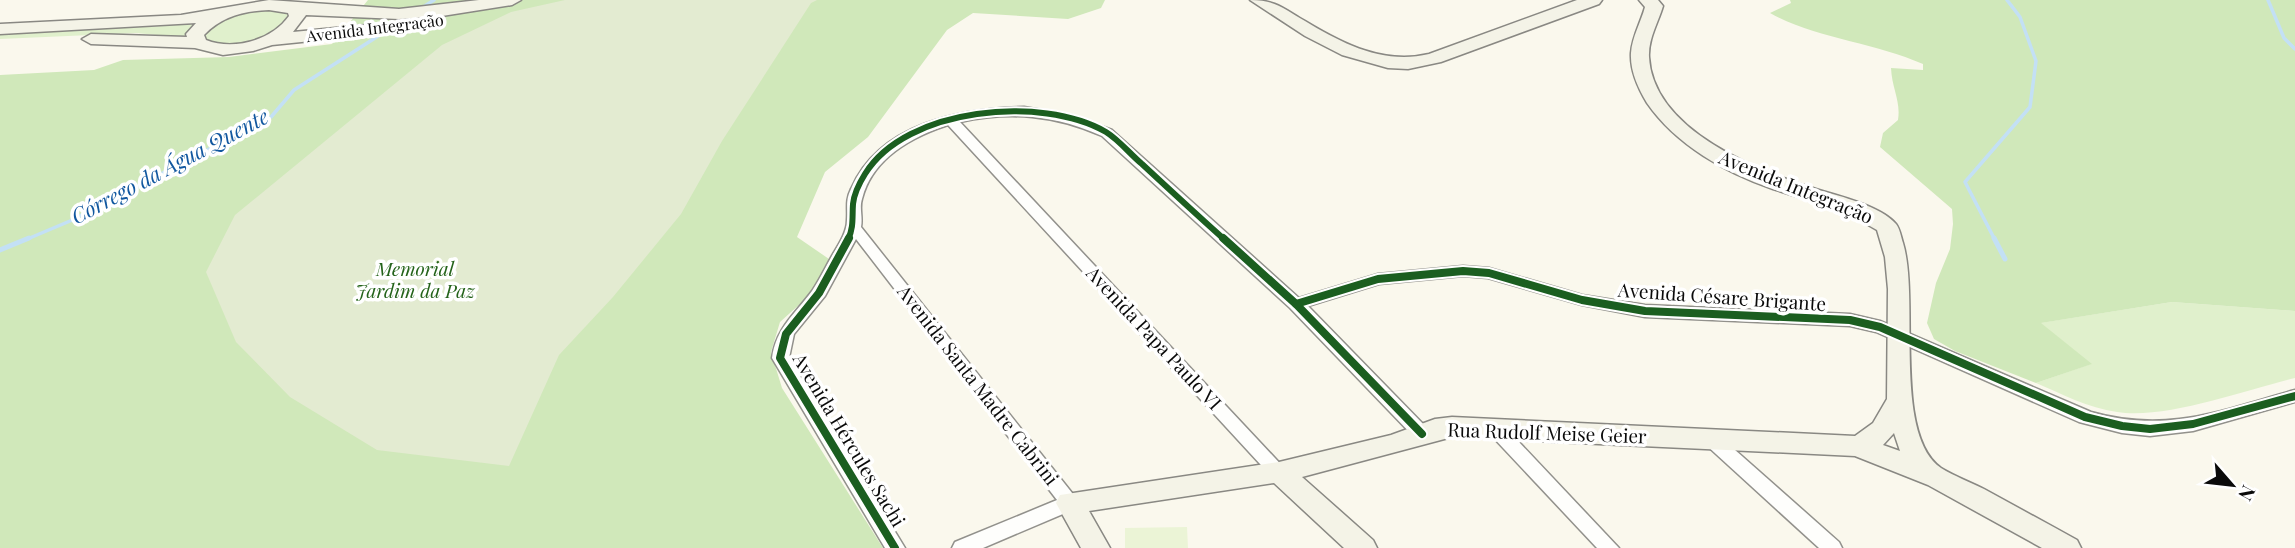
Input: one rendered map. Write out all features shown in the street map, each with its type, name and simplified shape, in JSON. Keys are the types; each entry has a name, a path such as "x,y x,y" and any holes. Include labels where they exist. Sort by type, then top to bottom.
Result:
{"main road":[{"name":"Avenida Integração","path":"265,41 402,21 512,0"},
{"name":"Avenida Integração","path":"0,29 181,20 234,7 266,4 287,4 402,21 444,20 524,0"},
{"path":"1259,0 1323,40 1355,54 1408,63 1435,58 1593,0"},
{"name":"Avenida Integração","path":"1648,0 1654,6 1640,45 1640,59 1643,76 1659,107 1705,147 1738,168 1855,208 1887,227 1897,259 1900,335 1898,402 1909,442 1922,465 1934,477"},
{"path":"0,43 145,38 229,49 265,41 294,24 298,16 287,4"},
{"path":"198,43 195,34 201,27 234,7"},
{"name":"Avenida Integração","path":"1855,446 1870,443 1880,435 1898,402"},
{"name":"Rua Rudolf Meise Geier","path":"1070,503 1279,472 1395,444 1422,433 1452,427 1495,428 1855,446 1894,458 1934,477 2067,548"},
{"name":"Avenida Papa Paulo VI","path":"1279,472 1363,548"},
{"name":"Avenida Santa Madre Cabrini","path":"1070,503 1096,548"}],"street":[{"name":"Avenida Hércules Sachi","path":"895,548 780,358 781,343 788,327 817,295 853,228 856,211 853,204 866,172 892,146 951,121 993,113 1025,111 1075,121 1107,133"},
{"name":"Avenida Papa Paulo VI","path":"951,121 1279,472"},
{"path":"1107,133 1296,304 1422,433"},
{"name":"Avenida Santa Madre Cabrini","path":"853,228 860,233 1070,503"},
{"name":"Avenida Césare Brigante","path":"1296,304 1378,279 1463,271 1489,273 1592,302 1645,311 1850,320 1900,335 2085,417 2119,425 2157,429 2189,425 2295,396"},
{"path":"1495,428 1609,548"},
{"path":"1712,439 1832,548"},
{"name":"Rua Rudolf Meise Geier","path":"962,548 1070,503"}],"green space":[{"path":"368,0 1105,0 1101,8 1068,19 973,13 947,30 868,137 825,172 797,237 829,259 810,295 780,322 771,352 782,388 883,548 0,548 0,75 94,70 123,60 229,57 332,44"},
{"name":"Memorial Jardim da Paz","path":"565,0 817,0 811,3 722,141 681,214 613,297 559,355 509,466 377,450 290,397 236,342 206,272 235,215 442,45 511,12"},
{"path":"1790,0 2295,0 2295,311 2172,302 2041,323 2092,364 2036,383 1955,351 1934,339 1927,323 1936,283 1950,249 1952,209 1880,147 1883,133 1898,120 1891,68 1923,70 1923,64 1885,50 1807,29 1770,13 1791,3"},
{"path":"257,8 288,12 289,19 270,33 250,42 229,45 205,40 204,33 216,21"},
{"path":"205,18 188,38 136,33 0,39 0,33 165,26"},
{"path":"2172,302 2295,311 2295,378 2181,408 2136,413 2096,407 2036,383 2091,364 2040,323"},
{"path":"1187,527 1188,548 1125,548 1125,528"}],"waterway":[{"name":"Córrego da Água Quente","path":"420,9 434,0"},
{"path":"1995,240 1965,182 2030,107 2036,61 2020,17 2007,0"},
{"path":"2268,0 2284,38 2295,49"},
{"name":"Córrego da Água Quente","path":"25,240 70,221 271,117 294,90 386,31"},
{"name":"Córrego da Água Quente","path":"0,250 29,238"},
{"path":"1994,238 2005,259"}],"cycle path":[{"path":"895,548 780,358 782,345 791,325 819,293 852,232 855,222 854,200 868,170 899,142 918,132 961,118 1004,111 1046,113 1107,133 1296,304 1422,434"},
{"path":"1296,304 1378,279 1463,271 1489,273 1582,300 1645,311 1850,320 1880,327 2085,417 2131,428 2159,429 2193,424 2295,396"}]}
